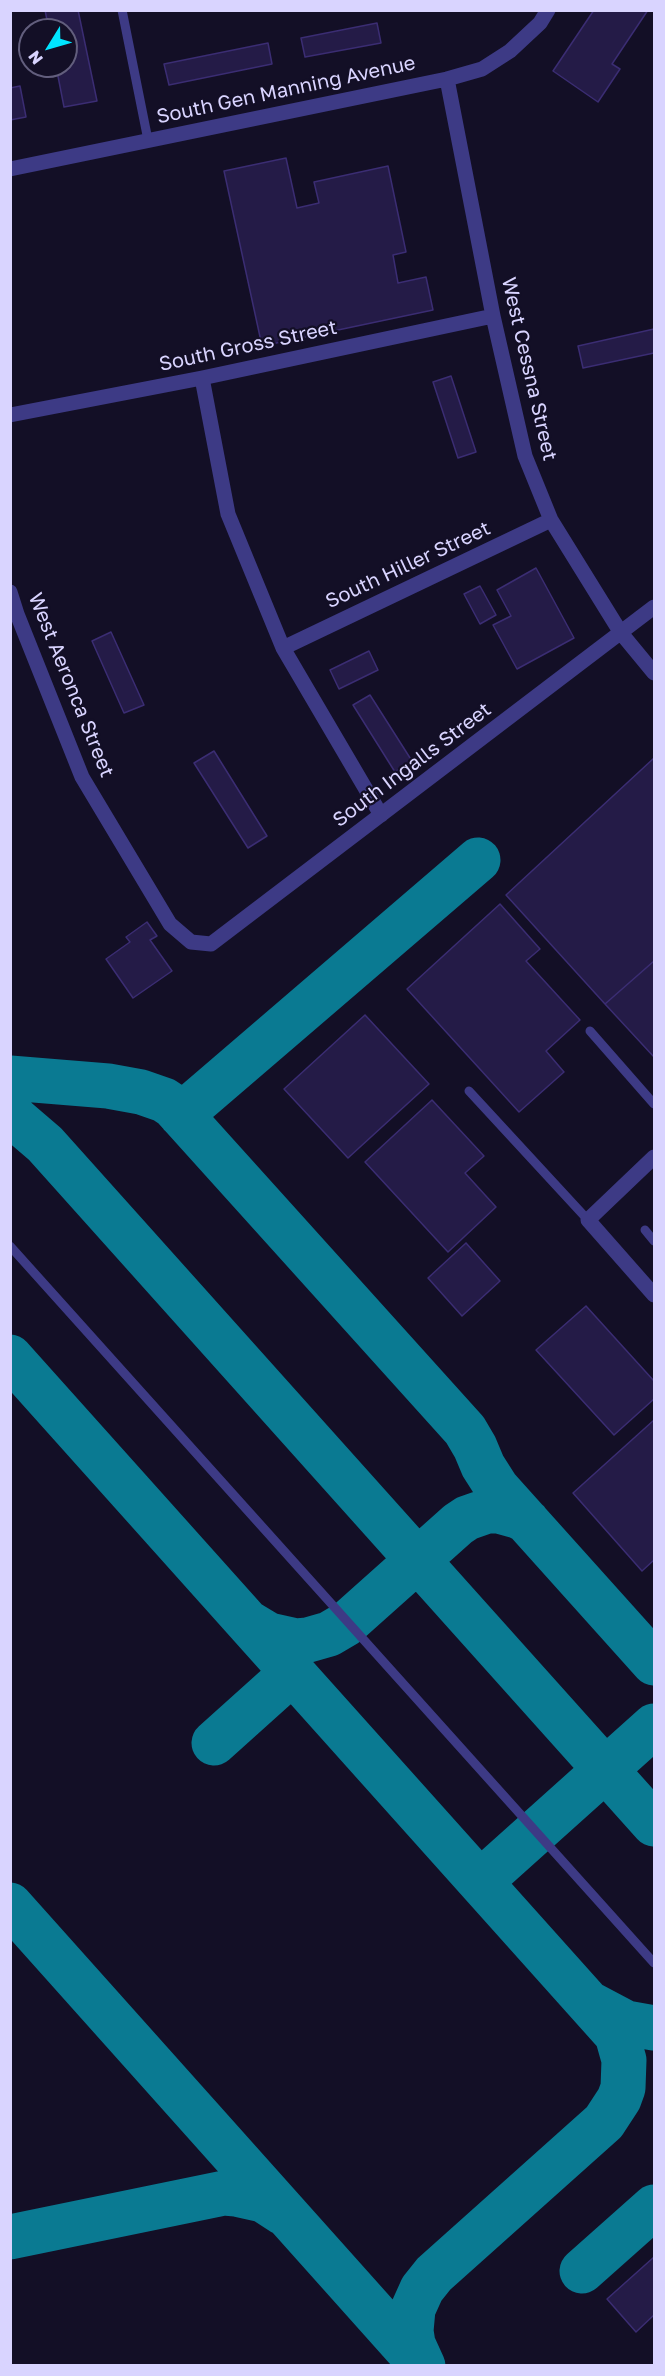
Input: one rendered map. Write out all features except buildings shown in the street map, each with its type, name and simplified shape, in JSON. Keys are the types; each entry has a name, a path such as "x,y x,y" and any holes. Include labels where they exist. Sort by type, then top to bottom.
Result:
{"street":[{"name":"South Gen Manning Avenue","path":"10,169 447,79 482,69 510,51 540,23 548,10"},
{"name":"West Cessna Street","path":"447,79 494,316 525,456 551,520 621,633 654,673"},
{"name":"South Gross Street","path":"10,415 202,378 494,316"},
{"path":"202,378 228,514 283,648 381,815"},
{"name":"South Hiller Street","path":"283,648 551,520"},
{"name":"West Aeronca Street","path":"10,592 82,777 170,924 191,942"},
{"name":"South Ingalls Street","path":"191,942 212,945 654,607"},
{"path":"654,1157 588,1220 654,1295"}],"lane":[{"path":"122,10 148,140"},
{"path":"590,1031 654,1104"},
{"path":"469,1091 588,1220"},
{"path":"645,1230 654,1241"},
{"path":"10,1246 654,1963"}],"taxiway":[{"path":"181,1115 478,860"},
{"path":"10,1078 108,1086 141,1092 164,1100 173,1106 465,1430 497,1488 654,1663"},
{"path":"10,1114 45,1144 654,1824"},
{"path":"10,1357 617,2035 624,2060 623,2088 619,2099 604,2122 434,2274 422,2289 413,2309 411,2331 413,2344 423,2366"},
{"path":"249,1623 269,1635 296,1641 329,1634 346,1624 467,1518 487,1511 499,1511 527,1521"},
{"path":"214,1743 293,1672"},
{"path":"480,1882 654,1726"},
{"path":"10,1905 422,2366"},
{"path":"592,2005 626,2023 654,2028"},
{"path":"10,2237 224,2193 263,2200 283,2213"},
{"path":"582,2271 654,2207"}]}
